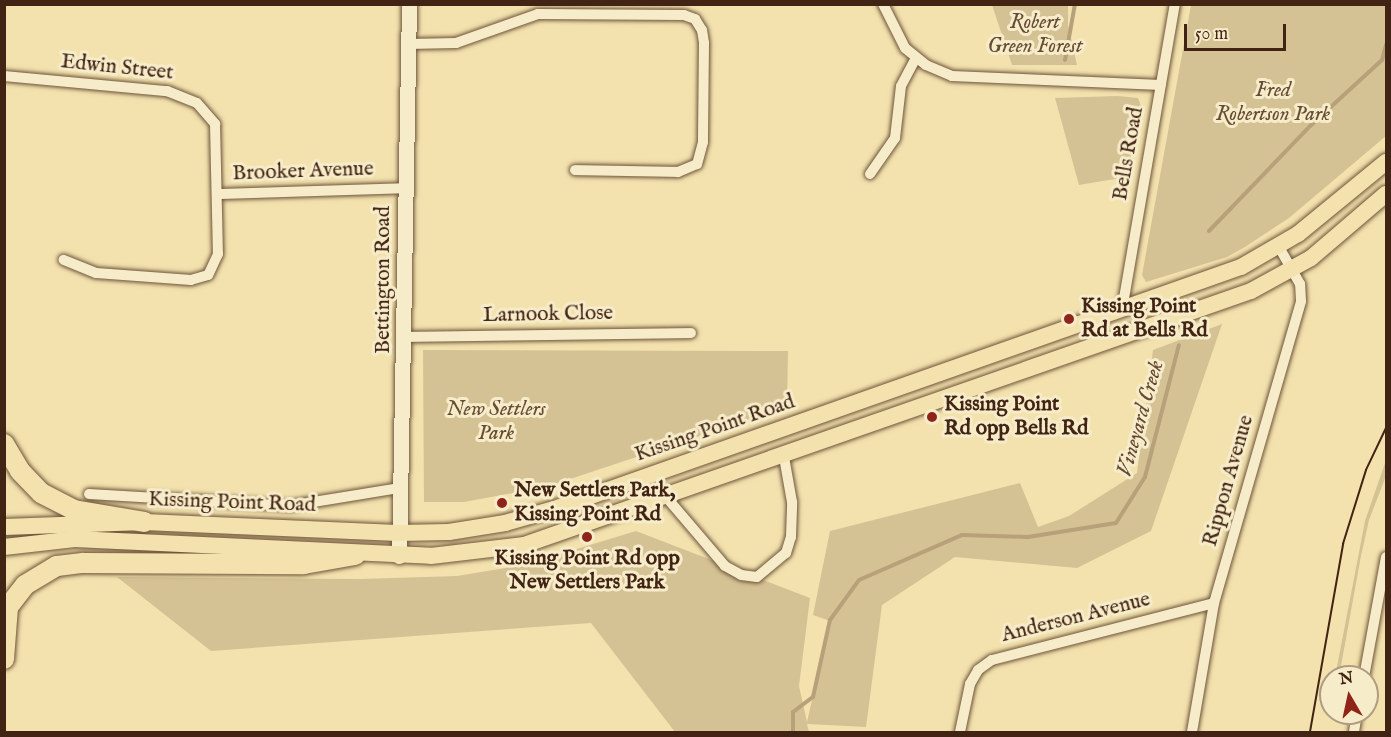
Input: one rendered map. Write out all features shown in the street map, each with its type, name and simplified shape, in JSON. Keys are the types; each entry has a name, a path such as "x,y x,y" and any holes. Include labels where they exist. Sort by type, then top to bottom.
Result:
{"highway":[{"path":"4,444 20,471 41,493 74,510 144,522"},
{"path":"4,659 8,607 25,585 57,566 83,563 304,564 355,555"}],"main road":[{"name":"Bettington Road","path":"399,556 399,488 405,337 409,4"},
{"name":"Kissing Point Road","path":"4,527 144,522 398,533 449,532 505,523 554,509 1202,282 1279,247 1386,162"},
{"name":"Kissing Point Road","path":"4,547 75,539 355,555 454,556 524,545 667,498 1198,312 1293,270 1386,194"}],"street":[{"path":"883,4 896,37 915,58 938,71 965,78 1161,85"},
{"name":"Bells Road","path":"1122,310 1175,4"},
{"path":"408,44 456,44 538,14 684,15 694,19 702,30 704,43 703,142 697,164 678,172 575,170"},
{"path":"870,174 895,138 901,86 915,58"},
{"name":"Edwin Street","path":"4,76 167,91 188,97 205,109 215,124 218,194"},
{"name":"Brooker Avenue","path":"63,260 96,273 200,278 208,275 217,262 218,194 406,188"},
{"name":"Rippon Avenue","path":"1192,732 1214,603 1301,301 1293,270 1279,247"},
{"name":"Larnook Close","path":"405,337 691,333"},
{"path":"667,498 725,567 741,575 757,577 786,553 791,537 792,502 784,457"},
{"path":"89,494 289,507 399,488"},
{"path":"1366,665 1386,560"},
{"name":"Anderson Avenue","path":"960,732 970,684 978,670 992,660 1214,603"}],"green space":[{"name":"Robert Green Forest","path":"992,5 1068,5 1068,25 1077,65 1012,65"},
{"name":"Fred Robertson Park","path":"1191,5 1386,5 1386,136 1289,218 1245,247 1227,257 1146,282 1142,275"},
{"path":"1118,96 1138,98 1141,106 1127,177 1079,185 1055,98"},
{"path":"1222,324 1151,531 1077,568 955,557 882,605 866,727 807,724 809,732 675,732 591,623 211,651 117,577 360,579 457,576 524,565 636,531 810,598 799,686 807,722 830,621 813,615 830,531 1020,483 1038,527 1069,516 1137,473 1153,350"},
{"name":"New Settlers Park","path":"423,350 788,351 787,407 546,487 464,502 424,502"},
{"path":"1386,460 1386,476 1369,520 1361,556 1341,665 1337,665 1365,521"}],"waterway":[{"path":"1065,60 1075,4"},
{"name":"Vineyard Creek","path":"1209,231 1310,126 1382,60 1386,45"},
{"name":"Vineyard Creek","path":"793,732 793,712 813,697 830,620 859,580 962,535 1028,537 1116,523 1145,477 1179,345"}],"tram line":[{"path":"1310,732 1343,544 1366,470 1386,428"}],"place":[{"name":"Kissing Point Rd at Bells Rd","path":"1069,319"},
{"name":"Kissing Point Rd opp Bells Rd","path":"932,417"},
{"name":"New Settlers Park, Kissing Point Rd","path":"502,503"},
{"name":"Kissing Point Rd opp New Settlers Park","path":"587,537"}]}
